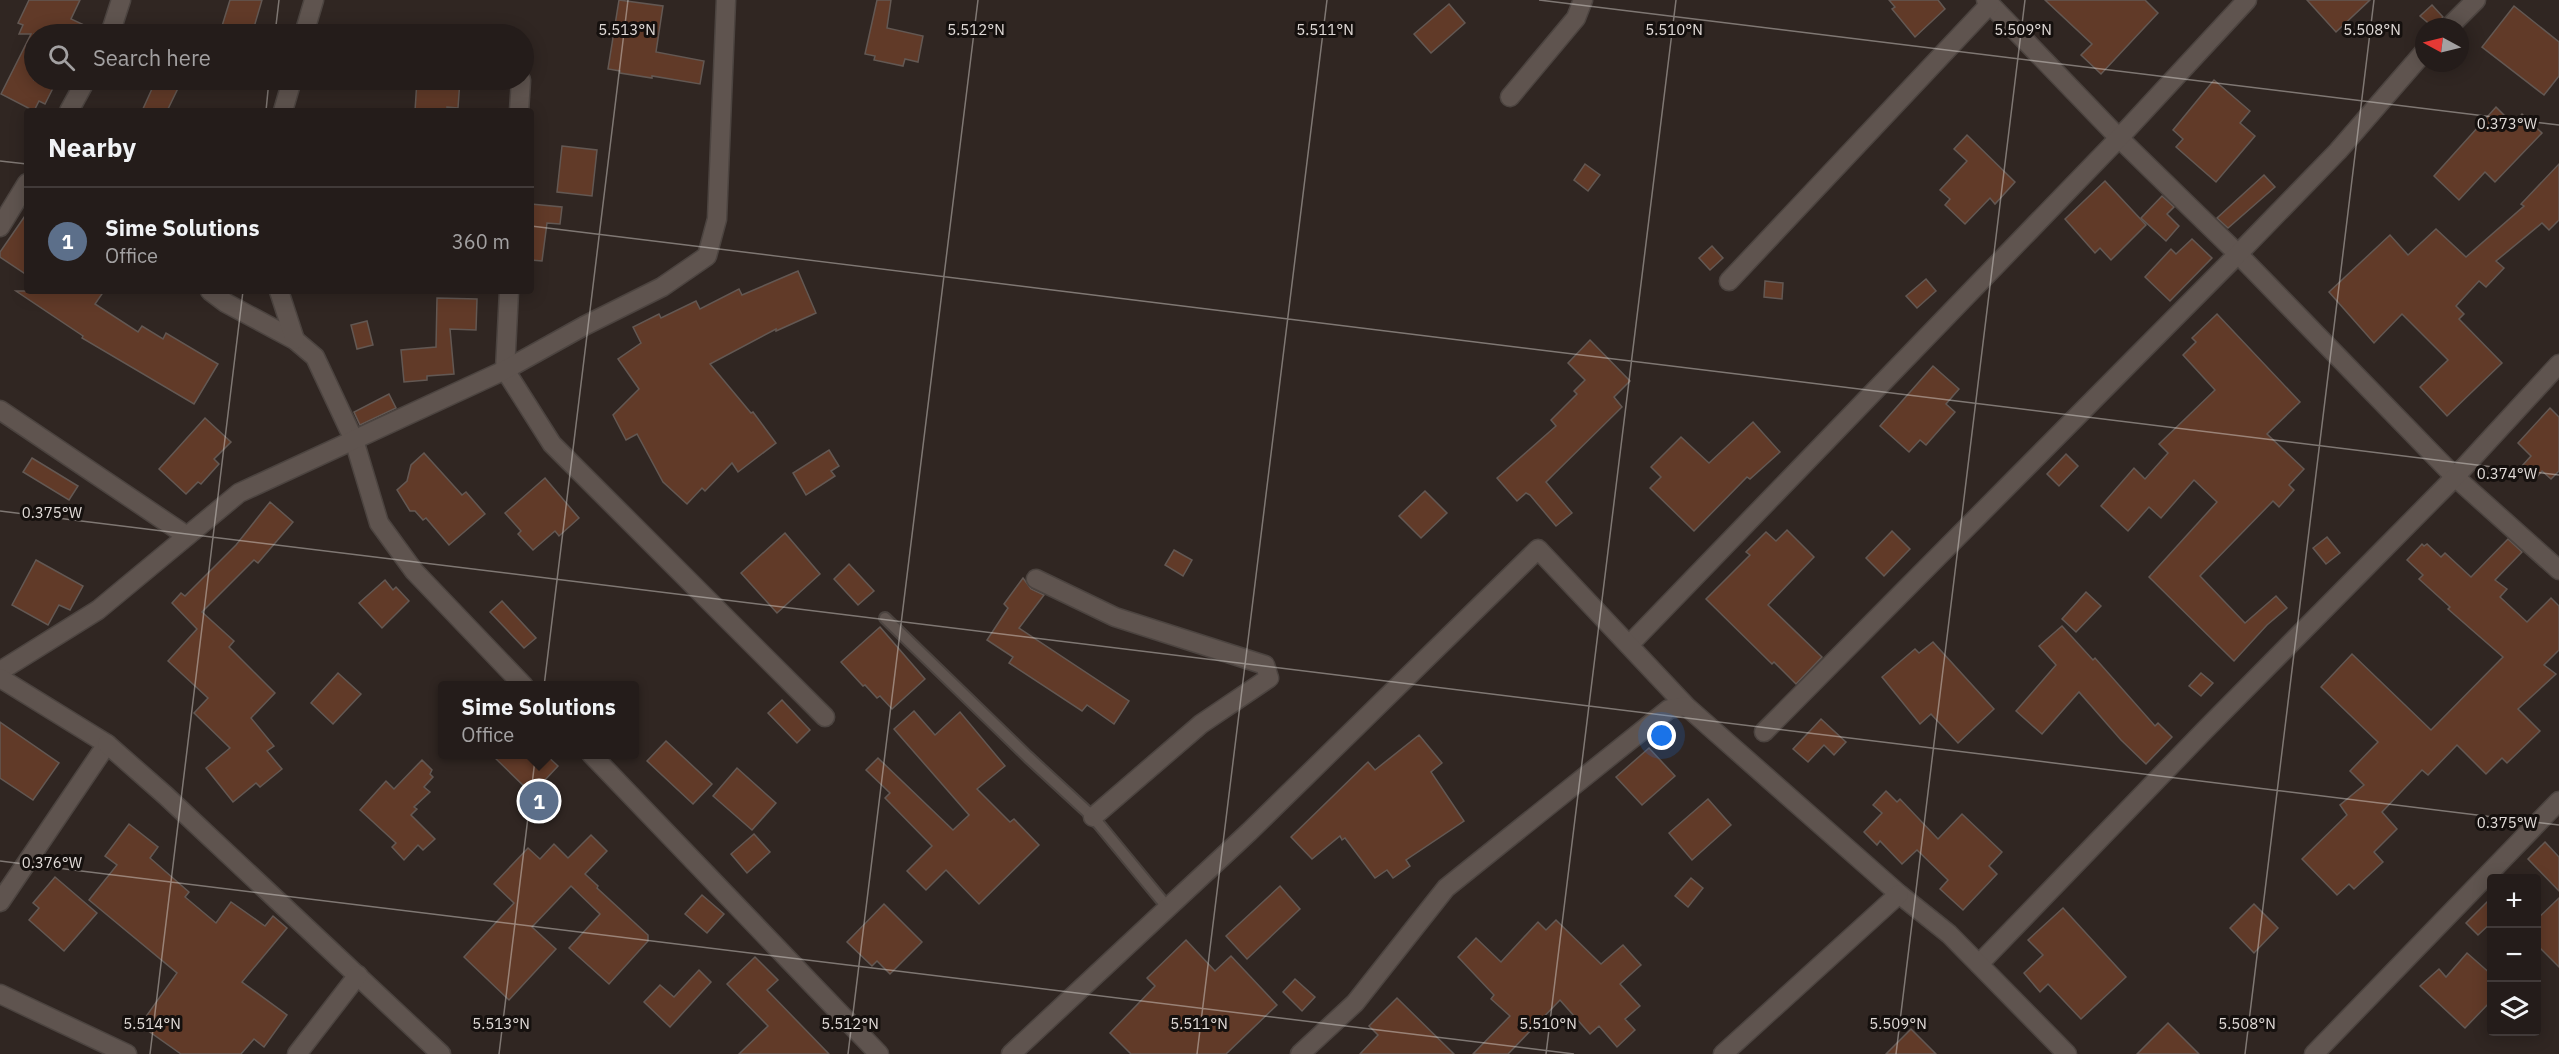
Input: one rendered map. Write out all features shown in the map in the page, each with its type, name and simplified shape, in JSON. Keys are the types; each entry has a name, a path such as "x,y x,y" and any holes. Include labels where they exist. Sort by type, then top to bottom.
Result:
{"street":[{"path":"113,24 121,0"},
{"path":"307,24 314,0"},
{"path":"0,671 98,610 238,493 505,370 584,326 662,287 707,256 717,219 726,0"},
{"path":"1510,97 1576,18 1583,0"},
{"path":"1629,645 2119,138 2247,0"},
{"path":"2458,18 2476,0"},
{"path":"1729,281 1988,2 2119,138 2238,254 2455,477 2559,570"},
{"path":"1764,732 2238,254 2338,151 2415,62"},
{"path":"71,108 81,90"},
{"path":"285,108 289,90"},
{"path":"519,108 520,90"},
{"path":"0,227 24,188"},
{"path":"214,294 226,303 295,340 315,357 354,440 379,524 414,571 519,681"},
{"path":"280,294 295,340"},
{"path":"509,294 505,370 552,444 825,717"},
{"path":"1979,964 2204,731 2455,477 2559,364"},
{"path":"0,410 187,536"},
{"path":"1011,1054 1168,908 1538,549 1686,706 1899,894 1949,934 2067,1054"},
{"path":"1036,579 1114,616 1265,665 1269,678 1201,724 1094,817"},
{"path":"0,678 108,744 441,1054"},
{"path":"1300,1054 1355,1003 1446,888 1669,709 1686,706"},
{"path":"0,902 108,744"},
{"path":"596,759 873,1052"},
{"path":"2314,1054 2559,801"},
{"path":"1724,1054 1899,894"},
{"path":"297,1054 358,975"},
{"path":"0,994 127,1054"}],"lane":[{"path":"885,618 1028,757 1094,817 1168,908"}],"building":[{"path":"29,0 80,0 71,19 82,24 24,24 24,34 19,34 23,25 18,23"},
{"path":"230,0 262,0 255,24 223,24"},
{"path":"619,0 663,6 656,52 704,61 700,84 620,73 620,71 608,69"},
{"path":"877,0 891,0 887,28 923,36 918,62 905,59 903,66 874,60 875,56 865,54"},
{"path":"1889,0 1938,0 1945,9 1915,37 1892,9 1895,7"},
{"path":"2045,0 2145,0 2158,13 2101,74 2081,55 2092,44"},
{"path":"2307,0 2370,0 2336,32"},
{"path":"1449,4 1465,23 1431,53 1414,34"},
{"path":"2432,5 2443,17 2422,18 2420,16"},
{"path":"2514,6 2559,42 2559,76 2544,95 2482,47"},
{"path":"24,48 24,90 52,90 45,104 39,101 36,108 28,108 1,94"},
{"path":"2214,80 2250,111 2240,123 2255,136 2216,182 2176,147 2183,139 2173,130"},
{"path":"151,90 177,90 168,108 143,108"},
{"path":"416,90 459,90 458,108 415,108"},
{"path":"2496,107 2513,124 2522,114 2542,133 2495,182 2485,172 2459,200 2434,176"},
{"path":"1967,135 2015,182 1995,204 1990,198 1965,224 1945,205 1950,199 1940,190 1967,161 1954,149"},
{"path":"562,146 597,150 592,196 557,192"},
{"path":"1585,164 1600,175 1588,191 1574,180"},
{"path":"2559,164 2559,220 2549,230 2542,223 2496,261 2504,268 2486,287 2479,281 2456,306 2464,314 2459,319 2502,363 2447,416 2420,387 2448,360 2402,314 2374,343 2329,292 2390,235 2408,255 2436,229 2466,257 2524,206 2521,204"},
{"path":"2264,175 2275,187 2228,228 2217,218"},
{"path":"2105,181 2146,225 2111,260 2100,248 2095,253 2065,219"},
{"path":"2162,196 2174,207 2167,214 2179,226 2166,241 2141,218"},
{"path":"534,204 562,207 560,224 547,223 542,261 534,260"},
{"path":"24,217 24,273 0,257 0,252"},
{"path":"2192,239 2212,258 2170,301 2145,277 2171,249 2176,254"},
{"path":"1712,246 1723,258 1710,270 1699,258"},
{"path":"798,271 816,313 776,331 776,329 710,364 751,413 753,412 776,443 738,472 732,463 705,491 702,488 687,504 663,482 637,434 626,440 613,415 639,389 618,359 641,343 633,327 659,314 661,318 696,301 700,309 739,289 742,295"},
{"path":"1926,279 1936,291 1917,308 1906,296"},
{"path":"1765,281 1783,283 1782,299 1764,297"},
{"path":"16,291 24,291 24,294 102,294 95,304 138,332 142,326 163,339 166,333 218,364 194,404 82,338 83,336"},
{"path":"437,298 477,299 476,330 450,329 454,374 427,376 427,380 404,382 401,350 436,347"},
{"path":"2217,314 2300,402 2267,434 2304,469 2289,485 2294,490 2279,507 2273,501 2200,576 2245,623 2276,596 2287,608 2267,625 2234,661 2149,577 2217,502 2194,480 2161,518 2149,507 2128,531 2101,506 2134,468 2145,479 2168,453 2159,444 2215,390 2183,355 2196,342 2192,338"},
{"path":"367,321 373,345 357,349 351,325"},
{"path":"1590,340 1630,381 1614,397 1622,407 1546,482 1572,513 1556,526 1530,495 1526,493 1517,501 1497,478 1556,426 1551,420 1577,394 1574,391 1585,380 1568,363"},
{"path":"1933,366 1959,389 1946,404 1955,412 1926,445 1920,440 1909,452 1880,426"},
{"path":"389,394 396,408 360,425 354,412"},
{"path":"2550,408 2559,417 2559,471 2551,479 2542,471 2535,479 2522,466 2531,456 2518,443"},
{"path":"205,418 231,442 214,459 219,464 201,484 198,482 186,494 159,469"},
{"path":"1753,422 1780,452 1750,479 1747,477 1694,531 1650,488 1661,477 1651,467 1681,437 1709,463"},
{"path":"829,450 839,466 831,471 835,476 806,495 793,473"},
{"path":"424,453 462,495 466,492 485,514 449,545 426,518 423,520 415,511 410,511 397,490 407,481 411,465"},
{"path":"2066,454 2078,466 2059,486 2047,474"},
{"path":"32,458 78,486 69,500 23,472"},
{"path":"545,478 579,518 559,536 555,531 533,550 518,534 521,531 505,513"},
{"path":"1425,491 1447,513 1421,538 1399,516"},
{"path":"270,502 293,522 258,563 254,560 202,612 234,641 229,647 275,693 251,718 274,746 267,751 282,769 260,787 256,783 233,802 206,768 230,748 194,713 208,698 168,661 197,629 172,603 181,593 185,596 236,545"},
{"path":"1787,530 1814,557 1768,605 1822,657 1796,684 1774,662 1772,664 1706,599 1750,555 1746,552 1766,532 1776,541"},
{"path":"1892,531 1910,549 1884,576 1866,558"},
{"path":"785,533 820,574 777,613 741,573"},
{"path":"2327,537 2340,553 2326,564 2313,548"},
{"path":"2508,539 2522,552 2495,580 2507,589 2500,597 2527,622 2551,598 2559,606 2559,650 2544,665 2556,674 2518,709 2540,731 2507,763 2502,758 2486,774 2457,745 2428,775 2422,770 2382,812 2397,829 2374,852 2383,862 2354,889 2349,884 2337,895 2302,859 2347,815 2340,805 2364,785 2350,771 2378,742 2321,687 2352,654 2431,730 2503,657 2448,609 2450,607 2419,579 2423,575 2407,560 2422,544 2424,546 2427,544 2441,557 2445,553 2471,577"},
{"path":"1174,550 1192,560 1183,576 1165,565"},
{"path":"36,560 83,586 70,610 59,605 48,625 12,605"},
{"path":"849,564 874,591 858,605 834,579"},
{"path":"1023,578 1031,589 1044,595 1019,628 1129,701 1114,724 1087,705 1082,711 1009,663 1013,657 987,640 1008,608 1004,604"},
{"path":"385,580 393,590 396,587 409,601 382,628 359,603"},
{"path":"2086,592 2101,606 2076,632 2062,619"},
{"path":"502,601 536,638 524,648 490,612"},
{"path":"2062,626 2093,660 2095,658 2155,726 2158,723 2172,737 2146,764 2121,740 2079,692 2042,734 2016,711 2056,665 2039,646"},
{"path":"880,627 925,679 892,709 880,696 877,698 865,685 863,686 841,662"},
{"path":"1933,642 1994,709 1958,743 1931,714 1920,724 1882,677 1915,649 1919,653"},
{"path":"338,673 361,694 333,724 311,703"},
{"path":"2201,673 2213,683 2201,696 2189,686"},
{"path":"782,700 810,730 797,743 768,713"},
{"path":"914,711 935,735 960,712 1005,766 977,789 1010,822 1014,819 1039,845 979,904 946,870 926,890 907,871 932,846 885,798 890,793 866,770 878,758 953,830 969,815 894,729"},
{"path":"1821,719 1846,742 1834,755 1824,745 1808,762 1793,749"},
{"path":"0,722 59,763 33,800 0,778"},
{"path":"1419,735 1442,763 1431,772 1464,821 1406,860 1410,866 1393,878 1387,870 1375,878 1345,838 1342,840 1340,836 1312,859 1291,837 1368,762 1375,770"},
{"path":"666,741 712,784 693,804 647,761"},
{"path":"1649,748 1675,776 1642,805 1616,777"},
{"path":"496,759 550,759 558,766 532,794"},
{"path":"422,760 432,770 430,774 433,777 424,787 430,792 414,807 417,809 411,815 435,839 423,850 418,845 404,860 392,847 396,843 360,810 386,781 394,789"},
{"path":"737,768 776,803 752,830 713,796"},
{"path":"1886,791 1897,802 1900,799 1938,839 1962,814 2002,852 1989,866 1997,874 1963,910 1940,889 1948,880 1917,850 1902,864 1880,841 1877,845 1864,832 1882,813 1873,805"},
{"path":"1708,799 1731,825 1692,860 1669,833"},
{"path":"129,824 158,847 150,858 189,892 185,897 216,923 231,902 265,926 273,916 287,928 242,982 287,1015 264,1047 254,1039 241,1054 181,1054 140,1025 177,973 89,900 117,865 105,856"},
{"path":"754,834 770,852 747,873 731,854"},
{"path":"591,835 607,851 585,874 648,935 648,941 609,984 569,948 600,914 571,886 532,927 556,949 509,1000 464,957 514,903 494,884 528,848 540,859 554,844 568,858"},
{"path":"2545,842 2559,857 2559,891 2528,859"},
{"path":"55,877 97,913 64,951 29,920 39,908 33,903"},
{"path":"1691,878 1703,888 1688,907 1675,896"},
{"path":"1280,886 1300,909 1247,959 1226,936"},
{"path":"702,895 724,914 707,933 685,914"},
{"path":"2559,898 2559,967 2541,949 2541,915"},
{"path":"2487,902 2487,927 2478,935 2466,923"},
{"path":"884,904 922,942 890,974 877,961 872,966 847,942"},
{"path":"2254,904 2278,928 2254,953 2230,928"},
{"path":"2063,908 2126,977 2081,1019 2048,984 2040,992 2024,973 2043,955 2028,940"},
{"path":"1556,920 1601,964 1623,945 1641,965 1620,984 1640,1006 1625,1019 1635,1030 1617,1047 1599,1026 1590,1034 1560,1000 1508,1054 1473,1054 1510,1016 1491,999 1494,995 1458,957 1476,938 1501,962 1538,922 1546,930"},
{"path":"1186,940 1215,971 1231,956 1277,1005 1226,1054 1131,1054 1110,1033 1155,986 1147,978"},
{"path":"2467,953 2487,971 2487,1005 2465,1028 2420,986 2439,969 2446,977"},
{"path":"755,957 778,980 767,990 829,1054 739,1054 768,1026 727,984"},
{"path":"699,970 711,982 670,1027 644,1002 660,985 674,997"},
{"path":"1295,979 1315,997 1302,1011 1283,992"},
{"path":"1397,998 1454,1054 1360,1054 1378,1035 1369,1026"},
{"path":"2168,1023 2199,1054 2137,1054"},
{"path":"1911,1029 1936,1054 1886,1054"}],"place":[{"name":"Sime Solutions","path":"539,801"}]}
